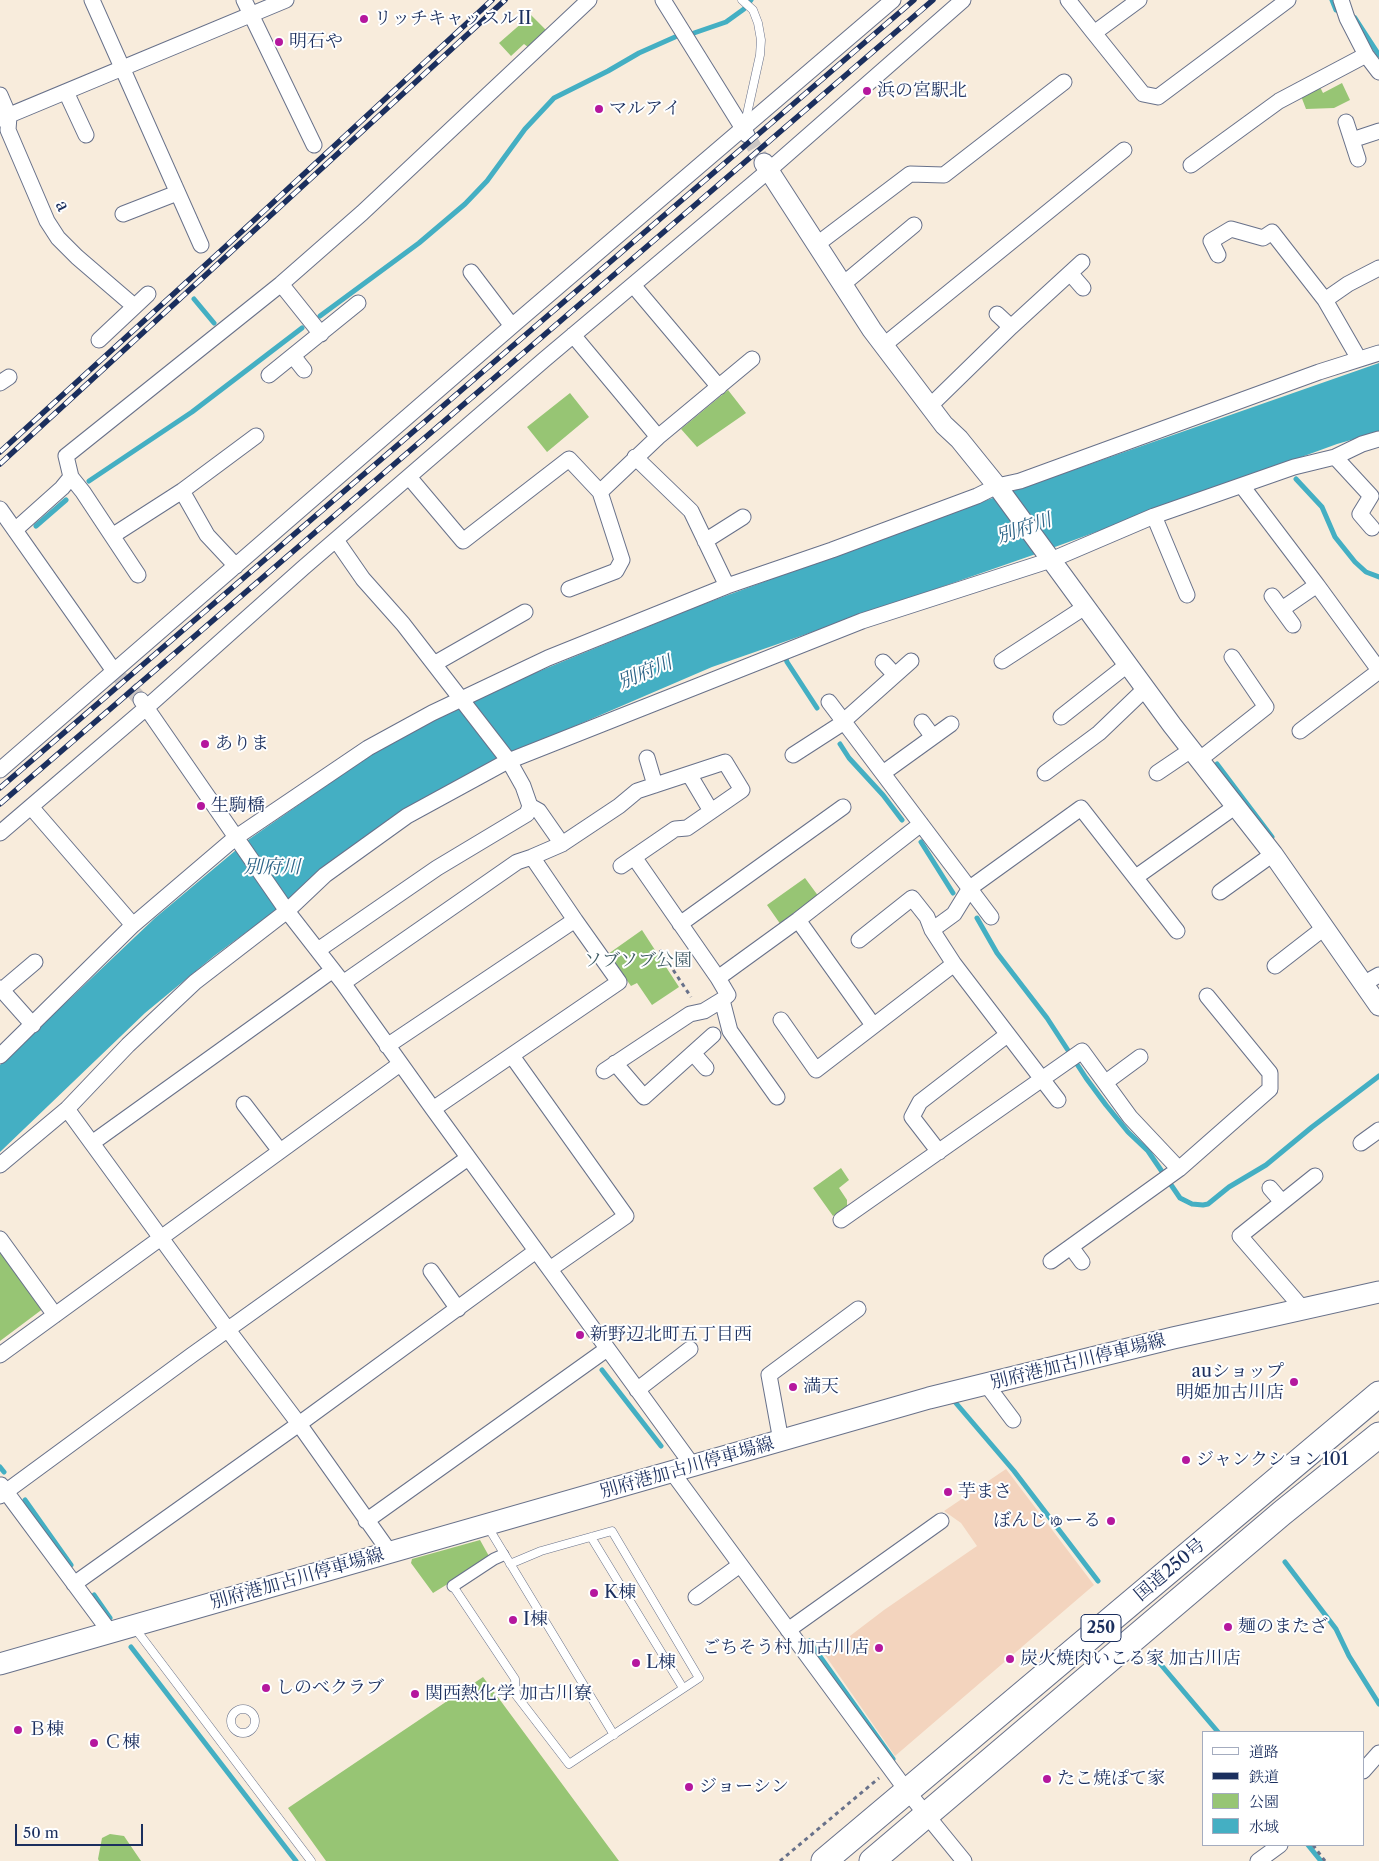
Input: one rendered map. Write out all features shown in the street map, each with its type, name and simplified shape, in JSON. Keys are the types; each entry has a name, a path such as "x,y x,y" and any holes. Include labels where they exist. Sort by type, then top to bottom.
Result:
{"highway":[{"name":"国道250号","path":"824,1861 1379,1394"},
{"name":"国道250号","path":"872,1861 1282,1513 1379,1435"}],"main road":[{"name":"別府港加古川停車場線","path":"0,1664 390,1554 929,1398 1173,1338 1379,1292"}],"street":[{"path":"92,0 201,245"},
{"path":"244,0 314,145"},
{"path":"4,118 286,0"},
{"path":"138,575 77,484 66,456 282,284 362,213 588,0"},
{"path":"663,0 745,131"},
{"path":"0,770 512,326 745,131 893,0"},
{"path":"0,833 143,703 336,540 633,285 766,167 963,0"},
{"path":"1068,0 1143,94 1158,97 1288,0"},
{"path":"1094,33 1138,0"},
{"path":"1341,0 1347,18 1366,55 1379,72"},
{"path":"1191,165 1279,102 1366,55"},
{"path":"816,245 910,174 944,175 1064,82"},
{"path":"66,92 86,135"},
{"name":"a","path":"0,94 8,130 47,221 58,238 134,306"},
{"path":"1346,122 1358,159"},
{"path":"1352,140 1379,131"},
{"path":"884,345 1124,150"},
{"path":"766,167 872,330 931,405 944,425 959,439 997,486 1127,665 1273,854 1324,928 1372,979 1379,1006"},
{"path":"123,214 177,193"},
{"path":"842,285 914,225"},
{"path":"1218,255 1211,241 1231,229 1263,238 1272,232 1325,300 1359,359"},
{"path":"931,405 1010,327 1082,262"},
{"path":"1325,300 1348,284 1379,268"},
{"path":"471,272 512,326"},
{"path":"1070,273 1083,288"},
{"path":"282,284 321,334"},
{"path":"633,285 719,387"},
{"path":"99,340 148,294"},
{"path":"269,375 358,303"},
{"path":"997,314 1010,327"},
{"path":"573,335 658,437"},
{"path":"0,1056 133,925 235,838 368,748 461,698 548,658 727,586 832,550 977,496 997,486 1020,481 1379,353"},
{"path":"293,356 304,370"},
{"path":"600,492 635,457 752,359"},
{"path":"112,536 182,491 256,436"},
{"path":"0,1165 67,1109 128,1046 195,982 288,911 324,875 407,816 509,761 862,621 1051,560 1154,516 1294,467 1335,456 1379,439"},
{"path":"1335,456 1371,496 1360,514 1372,528"},
{"path":"635,457 690,511 727,586"},
{"path":"409,477 463,541 569,459 600,492 622,560 616,571 569,589"},
{"path":"15,530 62,488 77,484"},
{"path":"1242,486 1379,671 1323,721 1300,731"},
{"path":"182,491 207,535 236,566"},
{"path":"0,510 114,671"},
{"path":"1154,516 1187,595"},
{"path":"705,541 743,517"},
{"path":"318,950 437,868 527,814 530,806 523,786 509,761 403,624 363,579 336,540"},
{"path":"1282,609 1317,585"},
{"path":"1272,596 1293,625"},
{"path":"1002,661 1085,606"},
{"path":"434,664 507,613 525,612"},
{"path":"1157,773 1195,755 1270,704 1232,657"},
{"path":"793,755 836,727 911,661"},
{"path":"883,662 895,675"},
{"path":"1061,717 1127,665"},
{"path":"1045,773 1099,733 1146,688"},
{"path":"829,702 836,727 884,773 968,891 991,917"},
{"path":"143,703 235,838 318,950 323,977"},
{"path":"922,722 933,736"},
{"path":"884,773 951,724"},
{"path":"647,758 655,785"},
{"path":"344,983 517,862 562,844 619,806 637,790 725,762 742,790 687,828 675,829 628,862 680,924 728,995 701,1012 690,1014 610,1067 644,1097 713,1035"},
{"path":"689,774 711,811"},
{"path":"530,806 539,811 562,844"},
{"path":"1136,877 1236,806"},
{"path":"30,807 133,925"},
{"path":"680,924 843,807"},
{"path":"932,930 954,914 968,891 1081,808 1177,932"},
{"path":"718,978 798,920 921,824"},
{"path":"1220,892 1273,854"},
{"path":"433,1109 619,982 532,857"},
{"path":"860,940 912,898 927,916 932,930 954,964 1058,1100"},
{"path":"387,1046 575,920"},
{"path":"798,920 873,1025"},
{"path":"1275,966 1324,928"},
{"path":"33,1024 1,989 35,962"},
{"path":"781,1020 816,1070 954,964"},
{"path":"323,977 344,983 387,1046 692,1466"},
{"path":"92,1143 323,977"},
{"path":"1051,1261 1179,1169 1270,1090 1270,1073 1207,996"},
{"path":"722,1000 730,1032 777,1097"},
{"path":"939,1152 912,1117 920,1102 1007,1035"},
{"path":"841,1220 1082,1051 1130,1117 1179,1169"},
{"path":"693,1053 706,1068"},
{"path":"512,1056 626,1216 550,1269"},
{"path":"1106,1082 1140,1057"},
{"path":"0,1355 400,1064"},
{"path":"244,1104 280,1151"},
{"path":"67,1109 299,1424 390,1554"},
{"path":"1361,1143 1379,1130"},
{"path":"110,1632 2,1490 468,1158"},
{"path":"1303,1309 1240,1236 1315,1176"},
{"path":"1270,1188 1282,1202"},
{"path":"0,1239 55,1314"},
{"path":"1071,1247 1082,1262"},
{"path":"74,1584 299,1424 536,1251"},
{"path":"431,1271 458,1308"},
{"path":"780,1441 769,1375 858,1309"},
{"path":"366,1521 608,1348"},
{"path":"636,1390 690,1349"},
{"path":"986,1384 1013,1420"},
{"path":"672,1472 907,1791 964,1861"},
{"path":"788,1630 940,1521"},
{"path":"453,1586 494,1559 507,1559"},
{"path":"696,1597 740,1565"},
{"path":"1364,1770 1377,1760"}],"lane":[{"path":"745,131 761,40 754,10 746,3"},
{"path":"487,1526 614,1735"},
{"path":"453,1586 515,1679 516,1695 569,1764 699,1678 612,1531 507,1559"},
{"path":"591,1537 683,1688"},
{"path":"133,1625 311,1861"},
{"path":"220,1741 233,1730"}],"path":[{"path":"660,950 701,1012"},
{"path":"780,1861 879,1778"},
{"path":"1314,1846 1325,1861"}],"shaded area":[{"path":"1006,1469 1094,1585 895,1756 825,1655 884,1610 977,1546 961,1523 944,1511"}],"green space":[{"path":"531,15 546,30 528,47 524,44 511,56 499,43"},
{"path":"1342,83 1350,100 1334,108 1306,109 1301,96 1320,87 1323,93"},
{"path":"728,390 746,413 697,447 681,429"},
{"path":"570,393 589,417 547,452 527,427"},
{"path":"805,878 819,897 781,925 767,905"},
{"name":"ソブソブ公園","path":"642,930 679,987 652,1005 637,983 631,986 608,954"},
{"path":"841,1168 849,1180 839,1188 847,1200 847,1206 833,1216 813,1188"},
{"path":"0,1248 44,1308 0,1341"},
{"path":"480,1540 490,1558 433,1593 411,1563 412,1559"},
{"path":"483,1677 619,1861 326,1861 288,1808"},
{"path":"110,1834 124,1836 141,1861 99,1861 102,1838"}],"water":[{"name":"別府川","path":"1379,363 1379,432 1337,444 1033,555 712,667 503,757 279,908 214,956 145,1013 0,1152 0,1065 155,918 248,840 372,754 464,702 698,606 990,499"}],"waterway":[{"path":"694,33 726,22 744,9 751,0"},
{"path":"1332,0 1336,10 1341,11"},
{"path":"1355,18 1379,55"},
{"path":"320,316 419,243 465,204 487,181 525,129 554,98 639,53 675,37"},
{"path":"194,299 214,323"},
{"path":"89,481 192,412 302,328"},
{"path":"1296,479 1322,507 1335,537 1355,562 1366,572 1379,577"},
{"path":"36,526 66,500"},
{"path":"784,653 787,662 817,708"},
{"path":"840,744 849,758 883,795 902,820"},
{"path":"1217,764 1272,837"},
{"path":"921,842 953,893"},
{"path":"977,918 997,953 1047,1018 1106,1105 1128,1132 1148,1151 1180,1198 1192,1204 1208,1204 1229,1187 1266,1165 1379,1076"},
{"path":"602,1370 661,1446"},
{"path":"955,1402 1014,1471 1098,1581"},
{"path":"0,1467 4,1472"},
{"path":"25,1500 71,1565"},
{"path":"1285,1562 1336,1629 1349,1656 1379,1704"},
{"path":"94,1595 110,1618"},
{"path":"809,1641 893,1759"},
{"path":"131,1647 296,1861"},
{"path":"1151,1653 1217,1731"},
{"path":"1309,1846 1321,1861"}],"tunnel":[{"path":"747,135 764,163"},
{"path":"114,671 140,699"}],"railway":[{"path":"0,452 492,0"},
{"path":"0,464 505,0"},
{"path":"0,788 914,0"},
{"path":"0,804 933,0"}],"place":[{"name":"リッチキャッスルII","path":"364,19"},
{"name":"明石や","path":"279,42"},
{"name":"浜の宮駅北","path":"867,91"},
{"name":"マルアイ","path":"599,109"},
{"name":"ありま","path":"205,744"},
{"name":"生駒橋","path":"201,806"},
{"name":"新野辺北町五丁目西","path":"580,1335"},
{"name":"auショップ 明姫加古川店","path":"1294,1382"},
{"name":"満天","path":"793,1387"},
{"name":"ジャンクション101","path":"1186,1460"},
{"name":"芋まさ","path":"948,1492"},
{"name":"ぼんじゅーる","path":"1111,1521"},
{"name":"K棟","path":"594,1593"},
{"name":"I棟","path":"513,1620"},
{"name":"麺のまたざ","path":"1228,1627"},
{"name":"ごちそう村 加古川店","path":"879,1648"},
{"name":"炭火焼肉いこる家 加古川店","path":"1010,1659"},
{"name":"L棟","path":"636,1663"},
{"name":"しのべクラブ","path":"266,1688"},
{"name":"関西熱化学 加古川寮","path":"415,1694"},
{"name":"Ｂ棟","path":"18,1730"},
{"name":"Ｃ棟","path":"94,1743"},
{"name":"たこ焼ぽて家","path":"1047,1779"},
{"name":"ジョーシン","path":"689,1787"}]}
